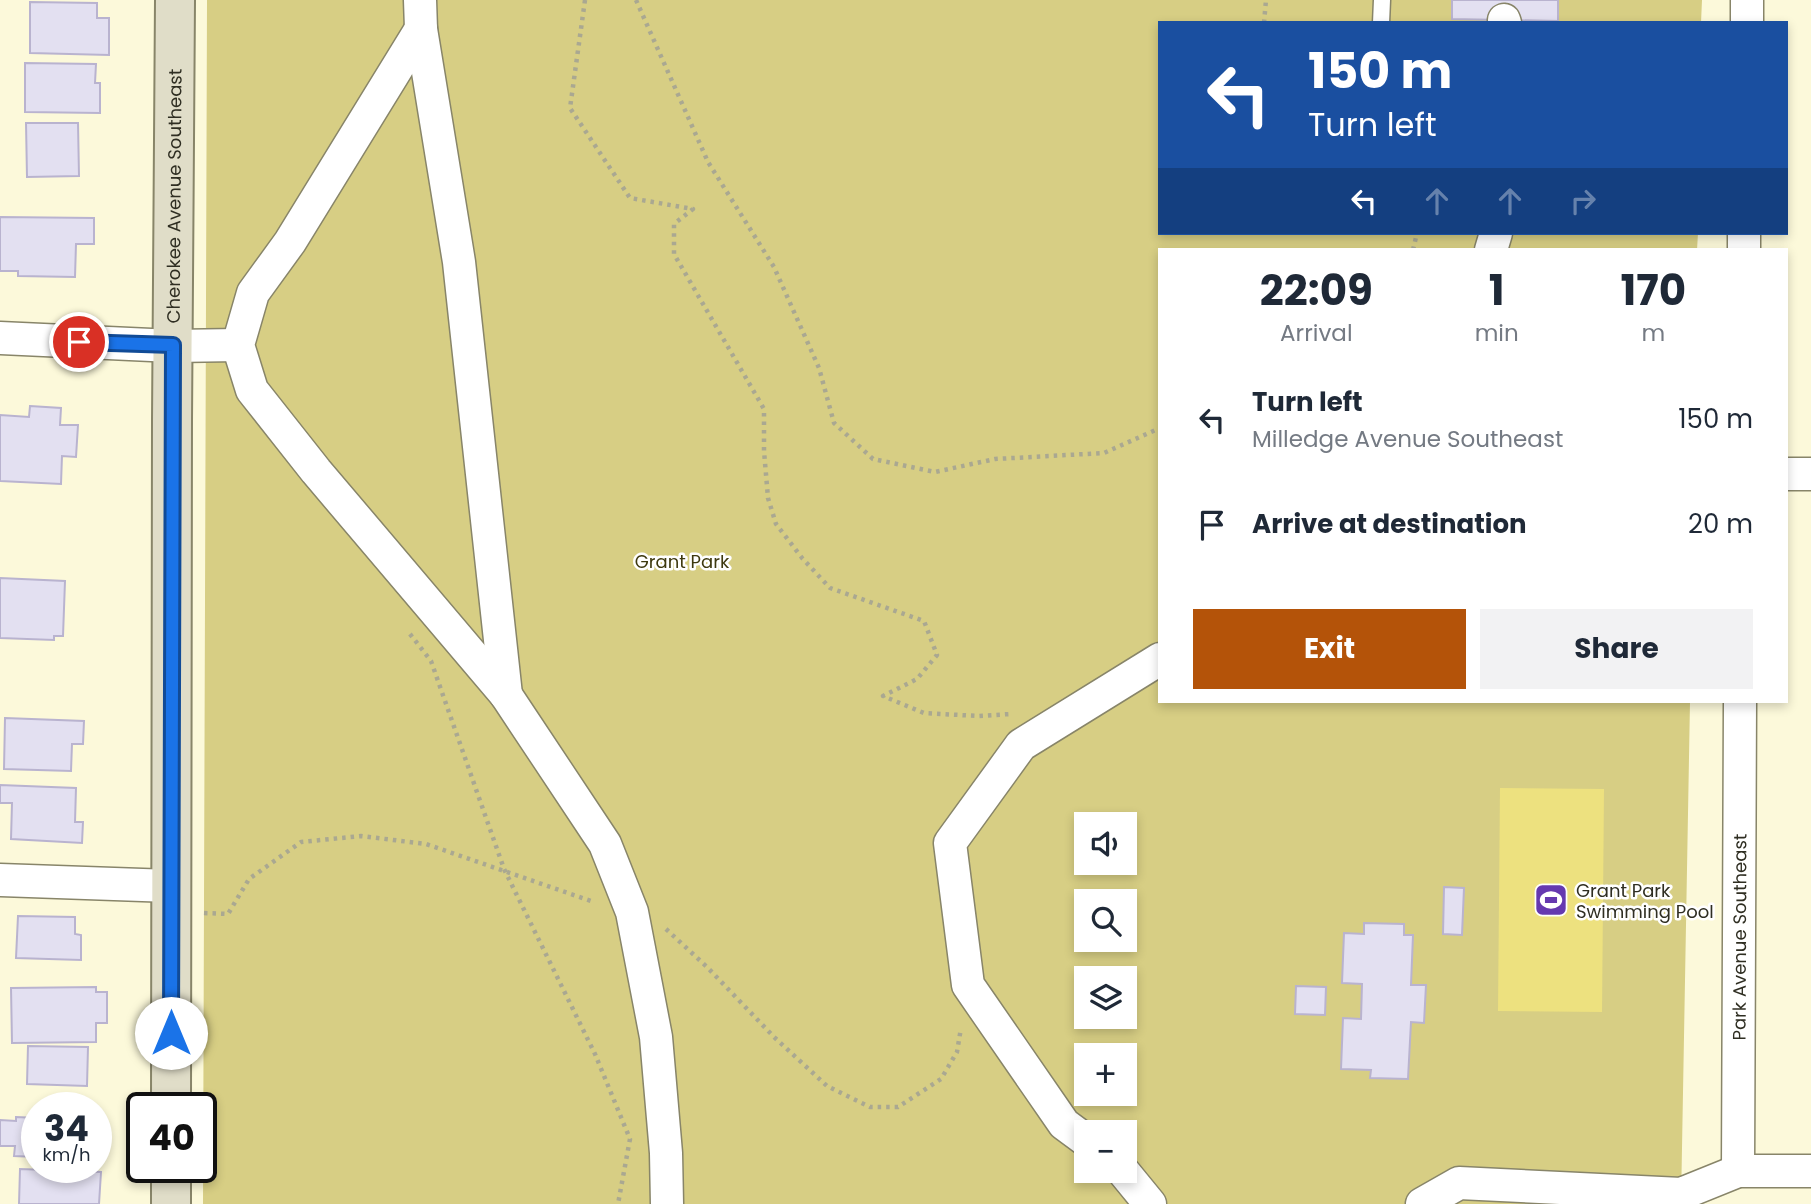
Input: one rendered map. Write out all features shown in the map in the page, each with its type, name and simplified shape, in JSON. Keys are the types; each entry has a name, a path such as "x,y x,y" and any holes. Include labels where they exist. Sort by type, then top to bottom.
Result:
{"street":[{"name":"Cherokee Avenue Southeast","path":"171,1092 175,0"},
{"path":"1747,0 1747,21"},
{"path":"421,15 290,242 253,293 238,345 252,390 316,471 506,695 605,844 632,912 656,1037 666,1153 667,1204"},
{"path":"421,15 459,262 506,695"},
{"path":"0,338 238,345"},
{"path":"1788,474 1811,474"},
{"path":"1074,1131 1064,1124 968,985 950,843 1021,745 1158,660"},
{"name":"Park Avenue Southeast","path":"1738,1171 1740,703"},
{"path":"0,880 171,886"},
{"path":"1422,1204 1459,1183 1681,1194 1738,1171 1811,1171"},
{"path":"172,1183 172,1204"},
{"path":"1133,1183 1150,1204"}],"lane":[{"path":"1381,21 1382,0"}],"path":[{"path":"584,0 570,108 630,198 693,209 674,224 674,254 764,408 768,498 776,524 830,588 924,621 937,655 917,679 883,695 924,713 978,716 1020,714"},
{"path":"636,0 708,162 774,267 819,368 834,423 873,459 935,472 995,459 1104,453 1158,429"},
{"path":"1264,21 1266,0"},
{"path":"406,628 431,661 504,869 595,1054 630,1139 618,1204"},
{"path":"204,913 228,914 249,879 301,842 361,836 426,844 598,903 653,917 827,1086 870,1107 898,1107 940,1079 957,1052 968,985"}],"green space":[{"name":"Grant Park","path":"207,0 1702,0 1701,21 1158,21 1158,235 1698,235 1697,248 1158,248 1158,703 1690,703 1681,1204 203,1204 203,1183 217,1183 217,1092 203,1092"}],"shaded area":[{"name":"Grant Park Swimming Pool","path":"1500,788 1604,789 1602,1012 1498,1011"}],"building":[{"path":"1452,0 1558,0 1558,21 1452,19"},
{"path":"30,2 97,3 97,18 109,18 109,55 30,53"},
{"path":"25,63 96,64 95,83 100,83 100,113 25,112"},
{"path":"26,123 78,123 79,176 27,177"},
{"path":"0,217 94,218 94,244 76,244 75,277 18,276 18,271 0,271"},
{"path":"30,406 61,408 60,425 78,425 76,457 62,456 61,484 0,481 0,415 29,417"},
{"path":"0,578 65,581 63,636 54,636 54,640 0,638"},
{"path":"5,718 84,721 83,744 72,744 71,771 4,769"},
{"path":"0,785 76,788 75,822 83,822 82,843 11,839 12,803 0,803"},
{"path":"1444,887 1464,888 1462,935 1443,934"},
{"path":"18,916 75,917 75,934 81,935 81,960 16,958"},
{"path":"1364,923 1404,924 1404,935 1413,935 1411,985 1426,985 1424,1023 1411,1022 1408,1079 1370,1078 1371,1070 1341,1069 1343,1018 1361,1019 1362,984 1342,983 1344,933 1364,934"},
{"path":"1296,986 1326,987 1325,1015 1295,1014"},
{"path":"96,987 96,992 107,992 107,1023 96,1023 96,1042 12,1043 11,988"},
{"path":"28,1046 88,1047 87,1086 27,1084"},
{"path":"16,1117 21,1117 21,1156 14,1156 15,1146 0,1146 0,1120 16,1121"},
{"path":"20,1169 21,1183 100,1183 99,1204 19,1204"}],"place":[{"name":"Grant Park Swimming Pool","path":"1551,900"}],"route":[{"path":"79,342 173,345 171,1033"}]}
